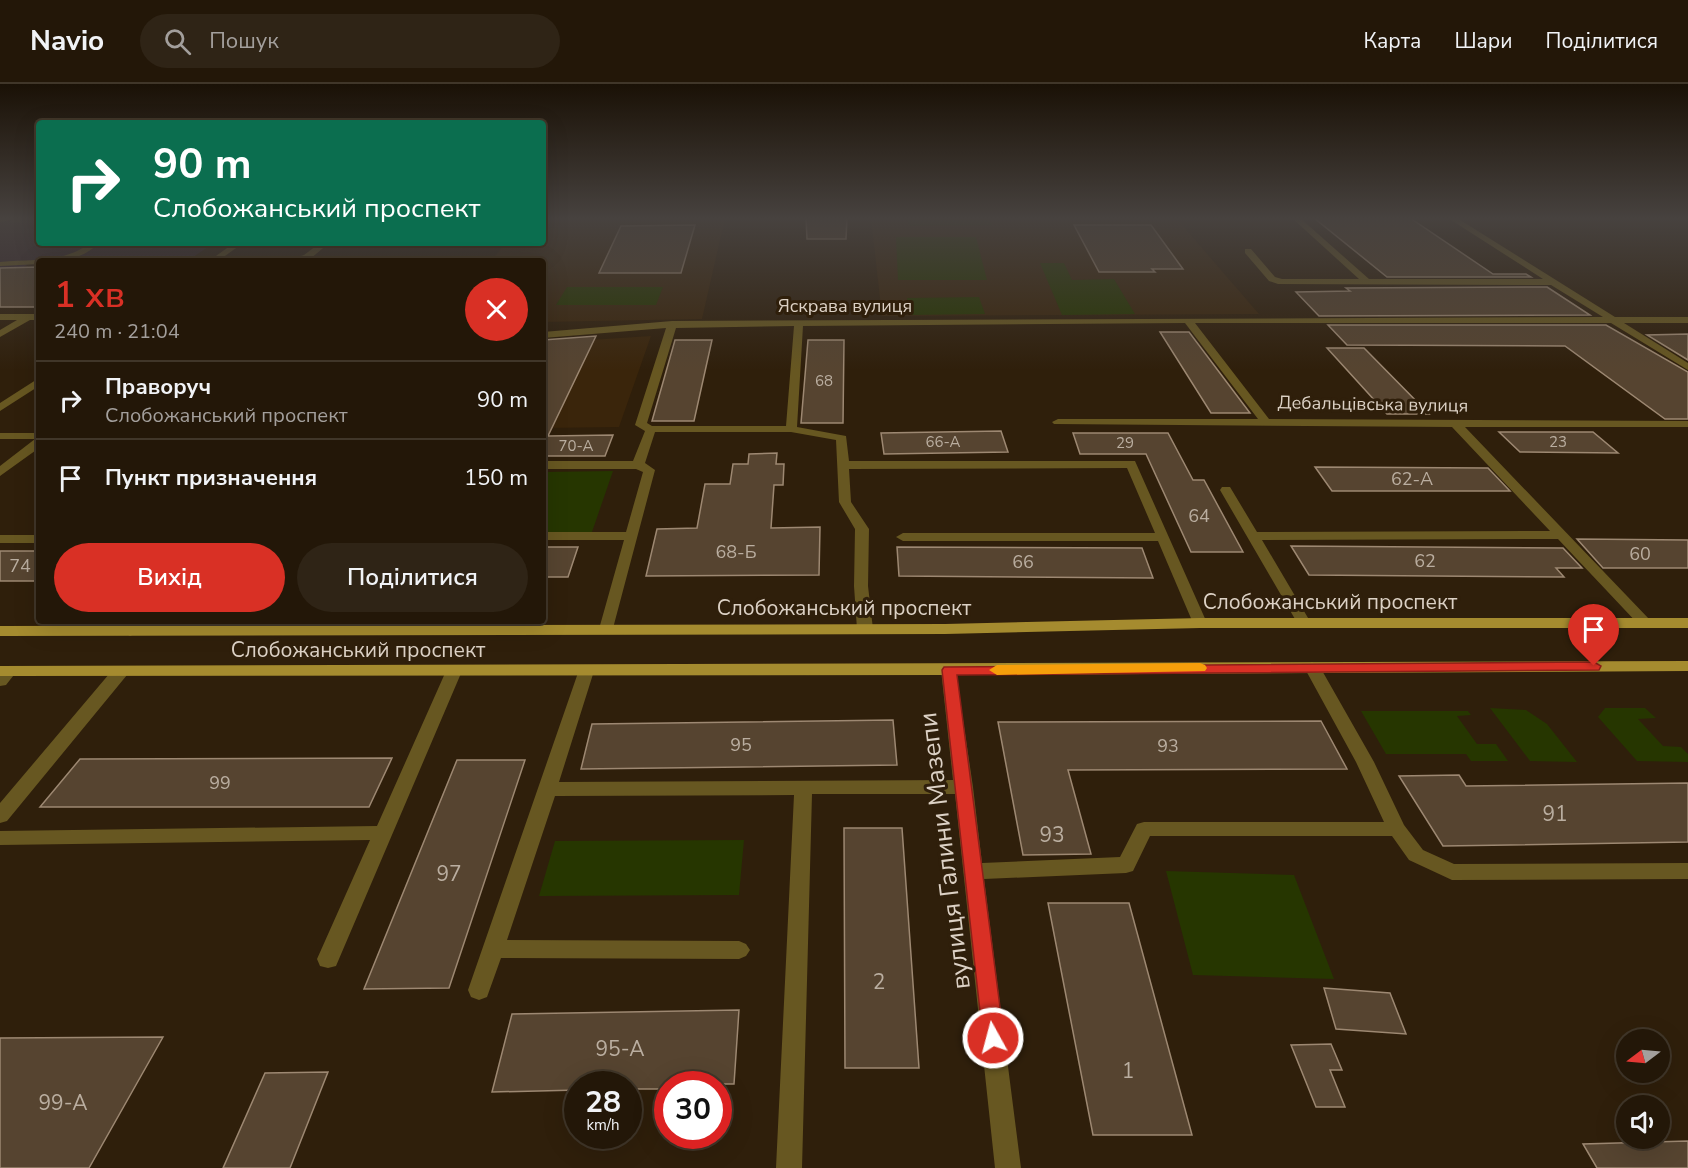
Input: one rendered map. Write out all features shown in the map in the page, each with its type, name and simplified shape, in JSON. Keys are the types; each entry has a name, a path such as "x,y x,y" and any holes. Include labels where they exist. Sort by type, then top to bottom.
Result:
{"main road":[{"name":"Слобожанський проспект","path":"0,631 134,626 865,629 1200,622 1688,623"},
{"name":"Слобожанський проспект","path":"3,674 121,671 1688,666"}],"street":[{"path":"1264,269 1276,281 1554,282"},
{"path":"1352,269 1367,282"},
{"path":"1532,269 1688,367"},
{"path":"0,317 36,317"},
{"path":"0,334 27,317"},
{"path":"1188,320 1265,421"},
{"name":"Яскрава вулиця","path":"546,335 672,324 1188,320 1688,320"},
{"path":"791,429 800,323"},
{"path":"672,324 641,425 651,429 791,429 842,438 845,502 862,529 861,585 865,629"},
{"path":"0,408 33,388"},
{"name":"Дебальцівська вулиця","path":"1058,422 1688,424"},
{"path":"1455,423 1645,623"},
{"path":"638,465 651,429"},
{"path":"0,436 36,436"},
{"path":"0,472 36,444"},
{"path":"843,465 1131,464 1200,622"},
{"path":"546,465 638,465 649,470 607,629"},
{"path":"1227,490 1304,623"},
{"path":"1253,536 1559,535"},
{"path":"546,536 632,536"},
{"path":"903,537 1162,537"},
{"path":"0,539 36,539"},
{"path":"1311,667 1365,762 1397,829 1416,855 1452,872 1688,871"},
{"name":"вулиця Галини Мазепи","path":"949,670 1008,1168"},
{"path":"0,816 121,671"},
{"path":"328,959 454,671"},
{"path":"479,990 586,671"},
{"path":"789,1168 803,787"},
{"path":"548,789 964,787"},
{"path":"974,871 1126,865 1144,829 1397,829"},
{"path":"0,838 383,833"},
{"path":"494,949 739,950"}],"shaded area":[{"path":"0,269 20,269 0,279"},
{"path":"546,269 713,269 702,319 546,322"},
{"path":"877,269 1220,269 1259,314 882,316"},
{"path":"651,336 619,427 546,428 546,343"}],"green space":[{"path":"897,269 984,269 987,280 898,280"},
{"path":"1042,269 1067,269 1072,280 1114,279 1135,314 1062,315"},
{"path":"567,287 663,287 656,305 556,305"},
{"path":"979,297 985,314 910,315 907,298"},
{"path":"613,471 592,532 546,532 546,472"},
{"path":"1490,708 1526,710 1547,724 1577,762 1530,761"},
{"path":"1605,708 1645,708 1656,718 1638,719 1663,746 1681,747 1688,754 1688,762 1637,761 1598,717"},
{"path":"1361,711 1468,711 1471,715 1457,716 1477,744 1496,744 1508,761 1471,761 1466,754 1386,754"},
{"path":"744,840 739,895 539,896 555,841"},
{"path":"1166,871 1294,875 1334,979 1193,975"}],"building":[{"path":"0,269 36,269 36,307 0,307"},
{"path":"601,269 682,269 681,273 599,273"},
{"path":"1097,269 1183,269 1152,269 1155,272 1099,272"},
{"path":"1377,269 1485,269 1493,274 1526,274 1531,277 1387,277"},
{"path":"1547,287 1590,315 1319,316 1296,292 1350,291 1346,288"},
{"path":"1328,325 1606,325 1688,372 1688,419 1665,419 1565,346 1347,345"},
{"path":"1160,332 1189,332 1250,413 1211,413"},
{"path":"1688,334 1688,360 1647,335"},
{"path":"596,336 548,436 613,435 605,456 546,456 546,340"},
{"path":"675,340 712,340 694,421 652,421"},
{"path":"808,340 844,340 843,423 801,423"},
{"path":"1327,348 1364,348 1429,414 1387,414"},
{"path":"1001,431 1008,452 884,454 881,433"},
{"path":"1499,432 1593,432 1618,453 1520,452"},
{"path":"1073,433 1168,433 1193,480 1204,480 1243,552 1191,552 1146,454 1080,454"},
{"path":"777,453 776,464 784,464 783,485 774,485 771,528 820,527 819,575 646,576 657,529 697,528 705,484 730,484 733,464 748,464 749,454"},
{"path":"1315,467 1488,468 1510,491 1332,491"},
{"path":"1577,539 1688,540 1688,568 1603,568"},
{"path":"1291,546 1563,548 1582,568 1556,568 1564,577 1309,575"},
{"path":"546,547 578,547 568,577 546,577"},
{"path":"897,547 1142,548 1153,578 899,576"},
{"path":"0,551 36,551 36,581 0,581"},
{"path":"893,720 897,765 581,769 592,724"},
{"path":"1321,721 1347,769 1068,770 1091,854 1023,855 998,722"},
{"path":"392,758 369,807 40,807 80,759"},
{"path":"457,760 525,760 449,988 364,989"},
{"path":"1459,775 1466,786 1688,783 1688,842 1443,846 1399,776"},
{"path":"844,828 902,828 919,1068 845,1068"},
{"path":"1048,903 1129,903 1192,1135 1093,1135"},
{"path":"1324,988 1390,993 1406,1034 1336,1029"},
{"path":"739,1010 734,1084 732,1084 732,1071 654,1071 654,1089 642,1089 642,1071 564,1071 564,1090 492,1092 512,1014"},
{"path":"163,1037 89,1168 0,1168 0,1038"},
{"path":"1331,1044 1342,1070 1330,1070 1345,1107 1316,1107 1291,1045"},
{"path":"328,1072 290,1168 223,1168 265,1073"},
{"path":"1688,1141 1688,1168 1597,1168 1583,1144 1616,1143 1616,1149 1670,1149 1670,1142"}],"slow traffic":[{"path":"997,670 1200,668"}],"route":[{"path":"993,1038 949,670 1594,666"}]}
